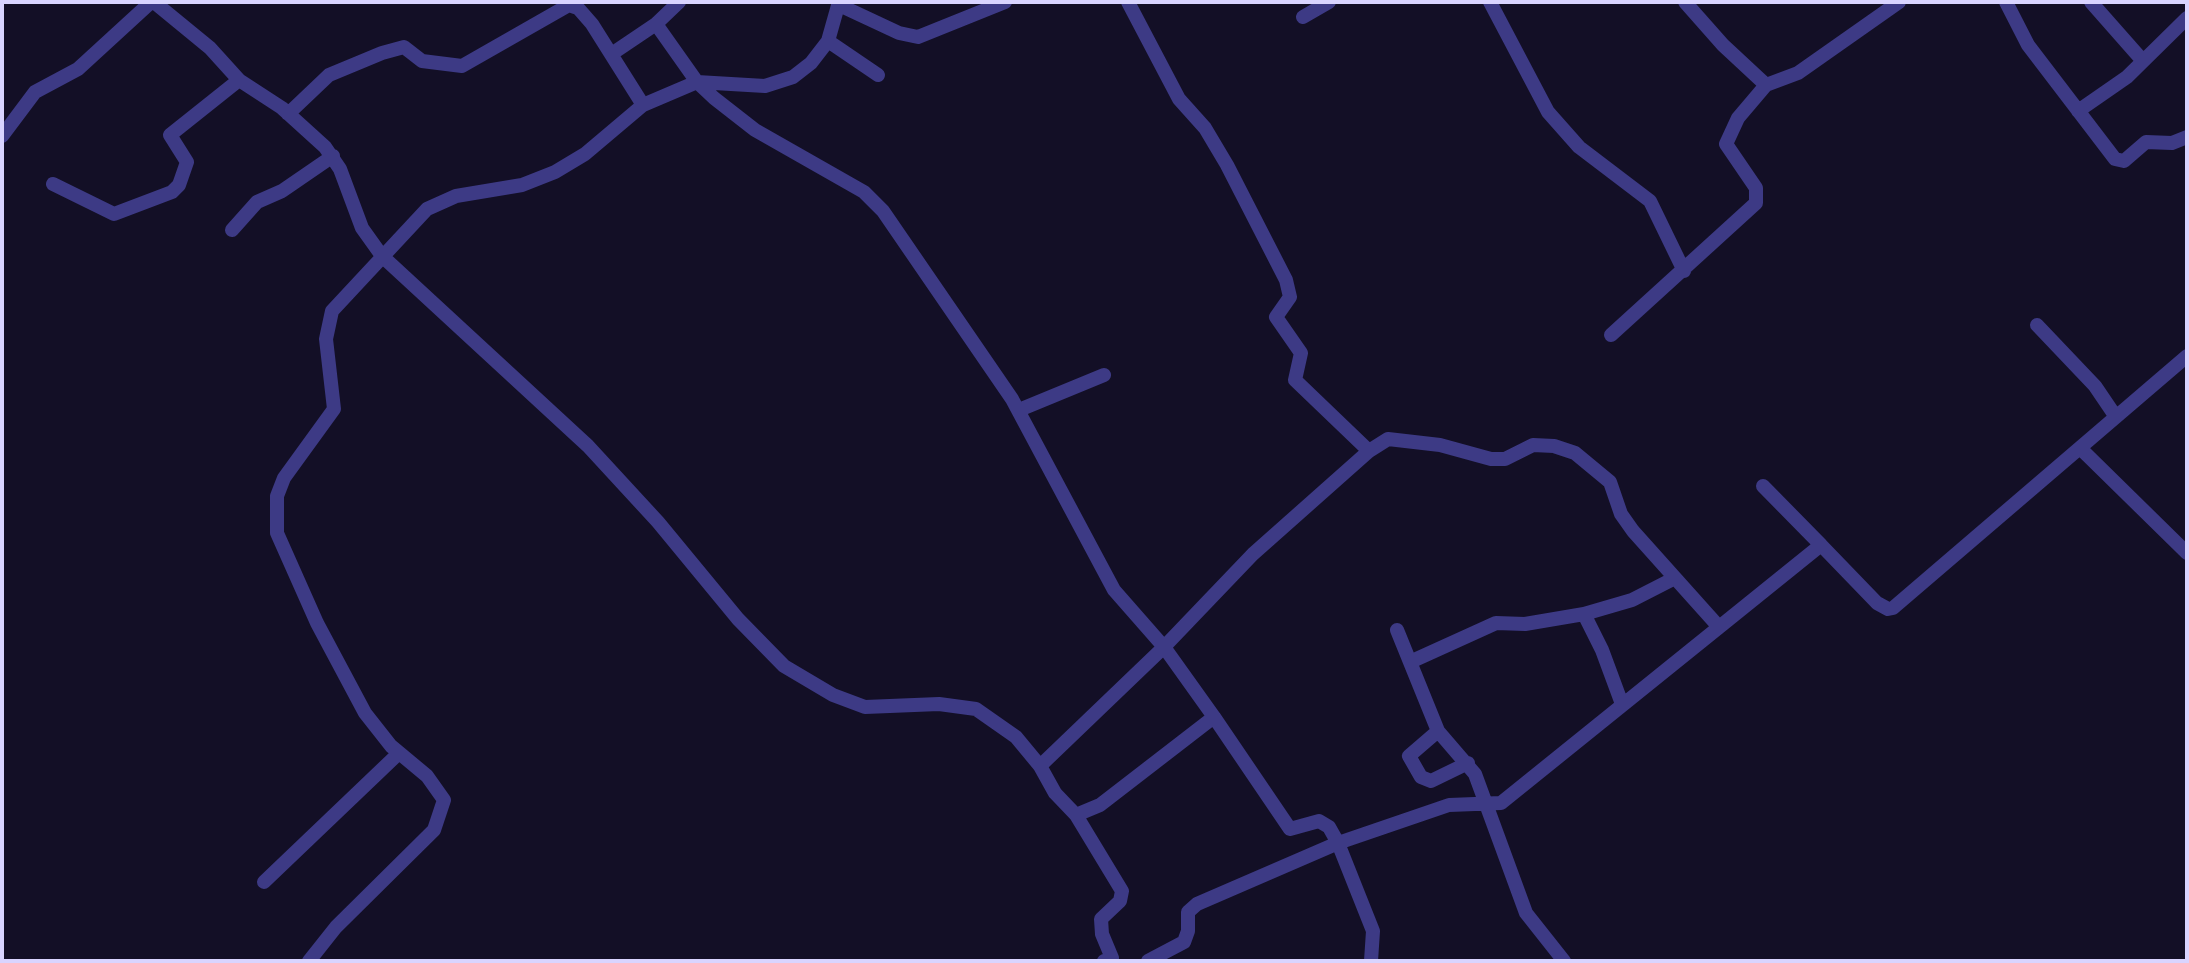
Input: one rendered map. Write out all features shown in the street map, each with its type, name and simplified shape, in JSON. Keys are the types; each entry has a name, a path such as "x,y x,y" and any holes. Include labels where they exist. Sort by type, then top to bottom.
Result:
{"street":[{"path":"2,136 35,92 70,74 153,2 210,48 239,80 288,114 333,156 358,220 382,256 588,446 658,522 738,619 784,666 833,695 865,707 939,704 976,709 1016,737 1040,766 1055,793 1076,815 1122,891 1120,901 1106,912 1100,923 1110,960"},
{"path":"613,53 656,24 679,2"},
{"path":"309,961 342,921 419,848 440,820 444,800 370,720 342,674 283,551 276,515 277,496 284,478 334,409 326,339 332,311 427,209 456,196 522,185 555,172 585,154 643,105 697,82 749,86 782,82 805,70 828,41 839,4 899,33 918,37 1005,2"},
{"path":"1128,2 1179,99 1205,128 1227,165 1286,280 1290,297 1276,317 1301,353 1295,380 1369,451"},
{"path":"1303,17 1329,2"},
{"path":"1490,2 1548,112 1579,147 1650,201 1684,271"},
{"path":"1685,2 1766,85"},
{"path":"1611,335 1756,203 1756,188 1726,144 1738,118 1766,85 1798,73 1899,2"},
{"path":"2006,2 2028,45 2120,162 2146,142 2172,143 2187,137"},
{"path":"2091,2 2143,61"},
{"path":"288,114 329,75 382,53 404,47 422,61 462,66 569,5 583,13 613,53 643,105"},
{"path":"2078,111 2143,61 2187,18"},
{"path":"656,24 697,82 755,130 872,199 988,360 1019,410 1109,582 1164,647 1286,825 1295,829 1322,821 1338,843 1373,931 1371,961"},
{"path":"828,41 878,75"},
{"path":"53,184 114,214 172,192 179,185 187,162 170,135 239,80"},
{"path":"232,230 257,202 282,191 333,156"},
{"path":"2037,325 2095,386 2116,417"},
{"path":"1763,486 1877,603 1888,609 1893,608 2187,356"},
{"path":"1019,410 1104,375"},
{"path":"1040,766 1164,647 1253,554 1369,451 1388,439 1404,439 1491,459 1505,459 1533,445 1575,453 1610,482 1621,514 1633,531 1719,627"},
{"path":"2081,449 2187,553"},
{"path":"1148,961 1184,942 1188,931 1188,912 1206,898 1338,843 1449,805 1487,805 1508,799 1821,545"},
{"path":"1410,662 1496,623 1525,624 1584,614 1632,600 1675,578"},
{"path":"1584,614 1602,650 1622,704"},
{"path":"1397,630 1438,731 1457,757 1468,763 1487,805 1518,898 1564,961"},
{"path":"1076,815 1111,797 1214,717"},
{"path":"1438,731 1409,756 1421,777 1431,781 1468,763"},
{"path":"264,882 399,753"}]}
